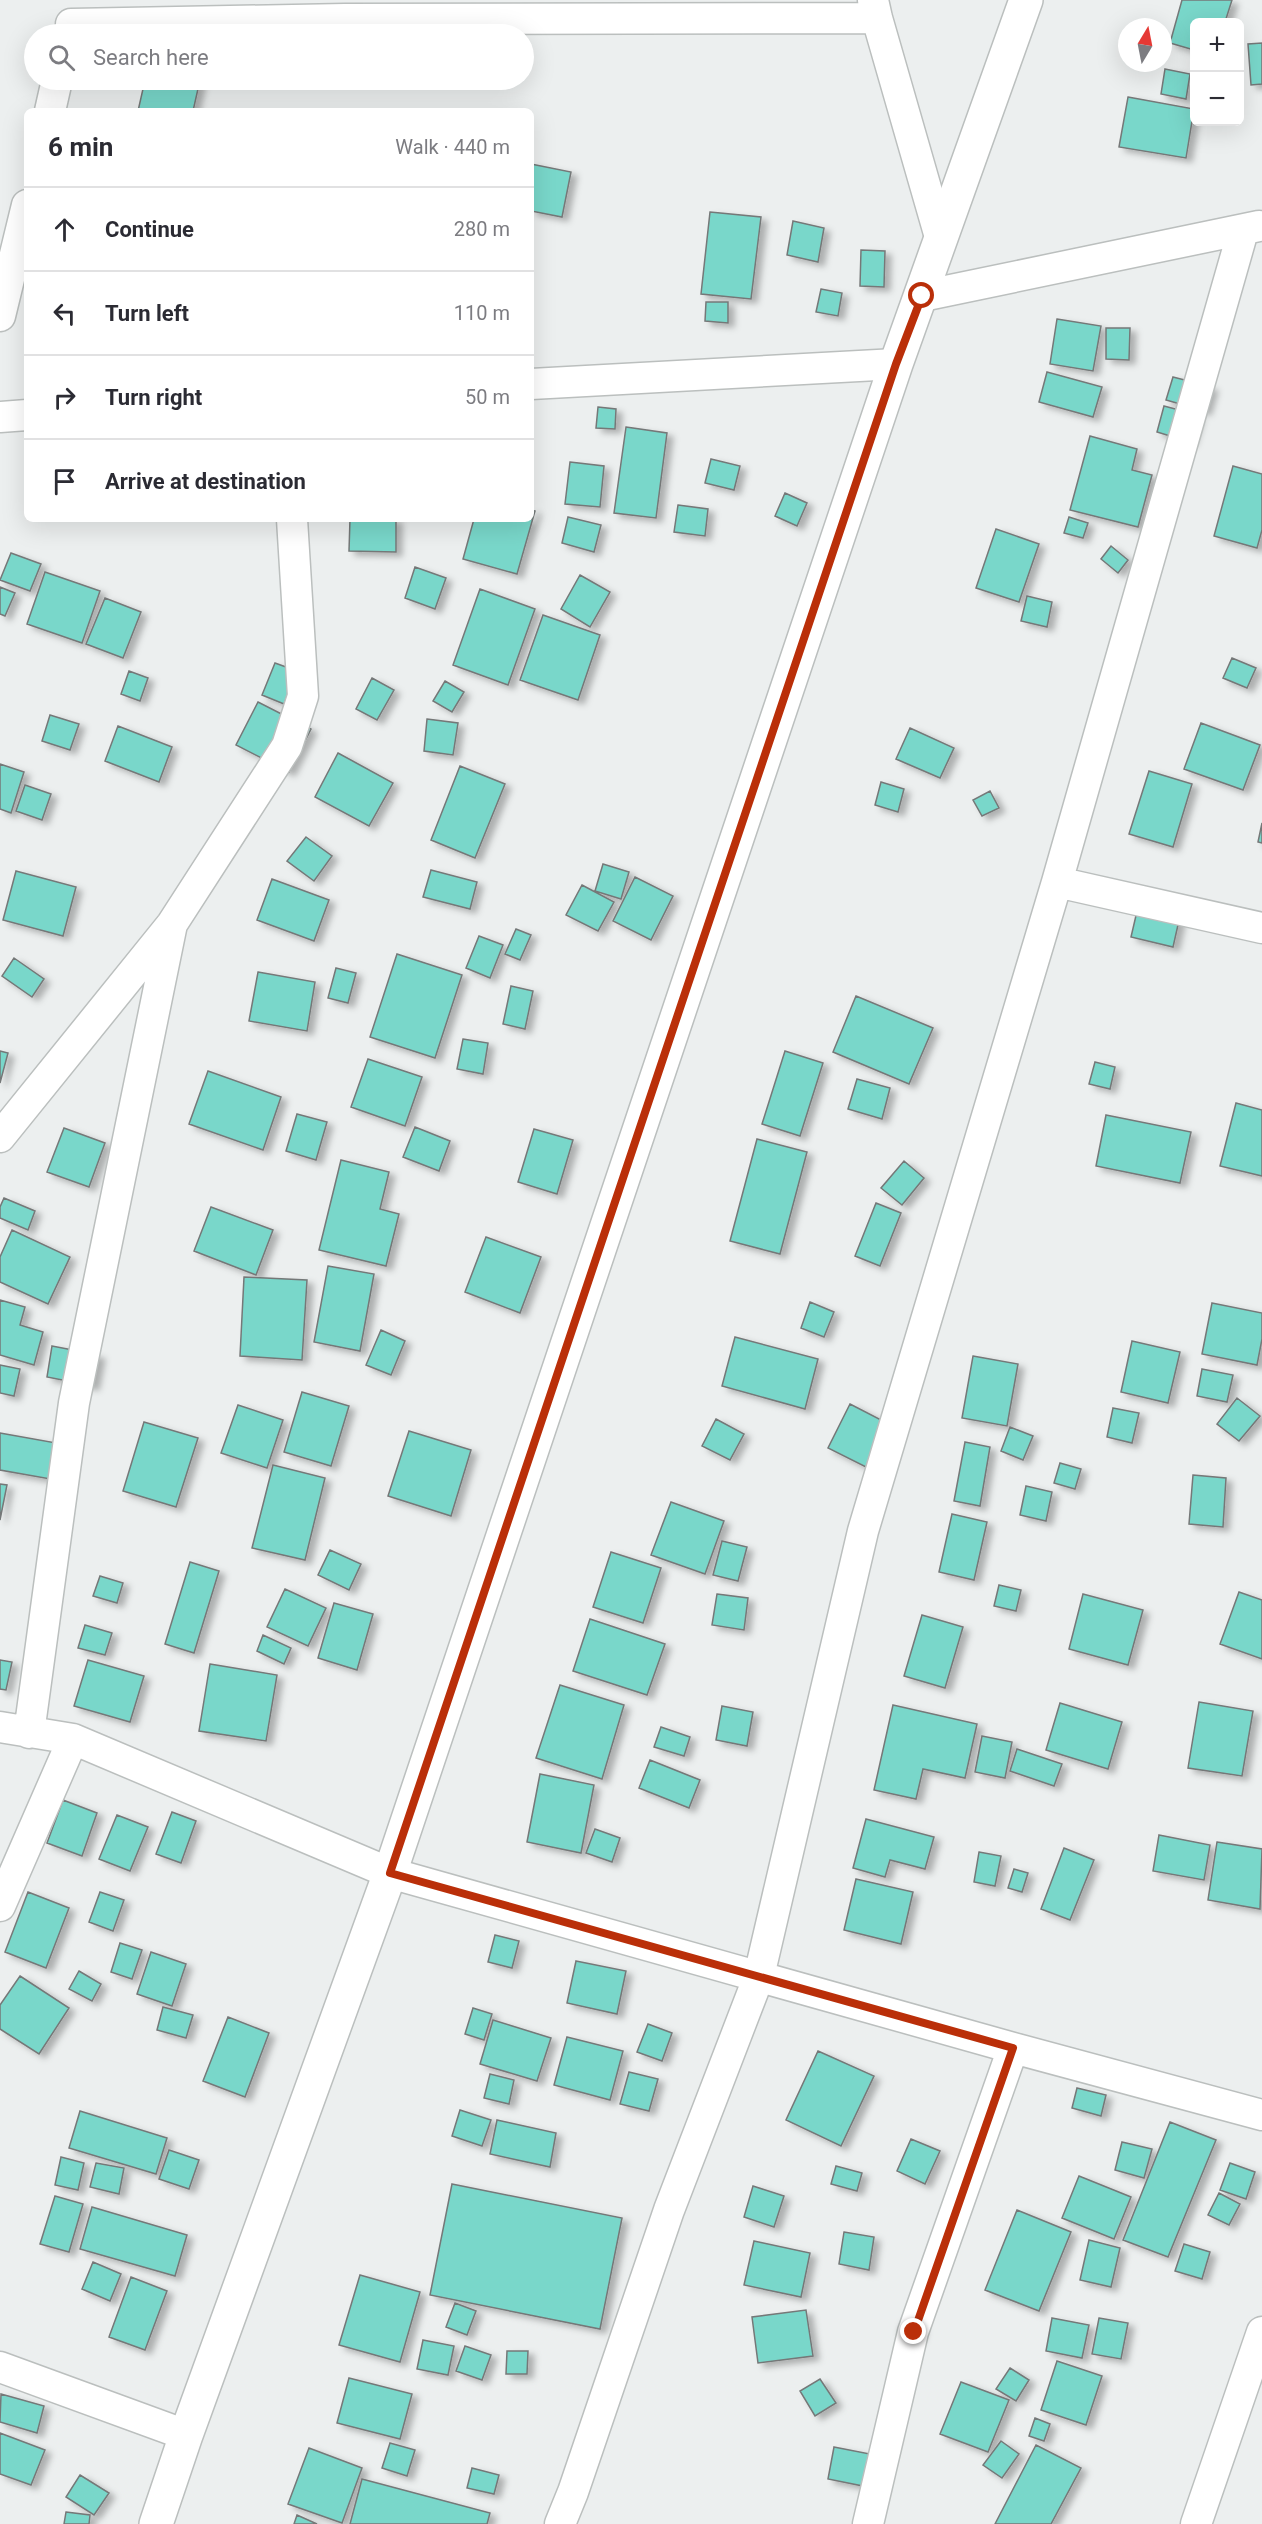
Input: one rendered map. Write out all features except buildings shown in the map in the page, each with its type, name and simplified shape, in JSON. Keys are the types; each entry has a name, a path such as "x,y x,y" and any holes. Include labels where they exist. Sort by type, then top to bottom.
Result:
{"street":[{"path":"156,2524 186,2435 390,1873 896,364 1026,0"},
{"path":"69,20 344,10 875,9 940,237"},
{"path":"51,108 55,90"},
{"path":"0,316 24,217"},
{"path":"560,2524 669,2210 759,1976 863,1531 1252,228 922,296"},
{"path":"534,384 896,364"},
{"path":"0,417 24,415"},
{"path":"0,1137 172,924 287,746 303,696 292,522"},
{"path":"1057,882 1262,928"},
{"path":"29,1733 74,1403 172,924"},
{"path":"0,1726 29,1733 73,1739 390,1873 1013,2048 1262,2115"},
{"path":"0,1906 73,1739"},
{"path":"868,2524 914,2332 1013,2048"},
{"path":"1196,2524 1262,2332"},
{"path":"0,2367 186,2435"}],"route":[{"path":"914,2332 1013,2048 390,1873 896,364 922,296"}]}
